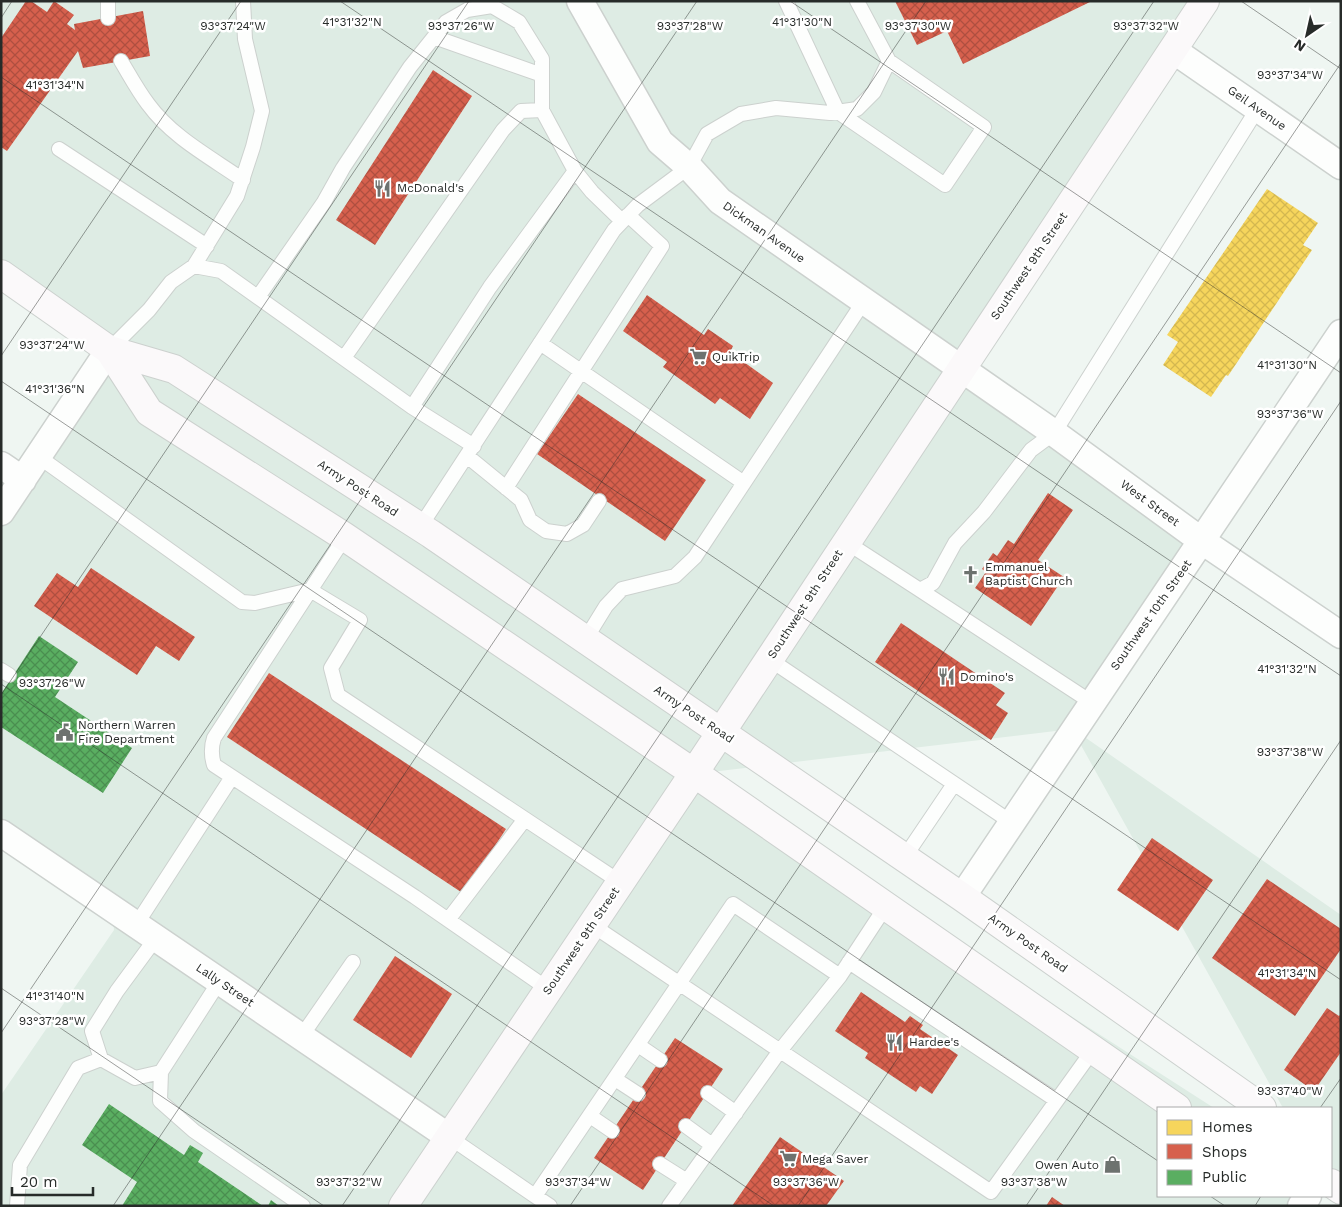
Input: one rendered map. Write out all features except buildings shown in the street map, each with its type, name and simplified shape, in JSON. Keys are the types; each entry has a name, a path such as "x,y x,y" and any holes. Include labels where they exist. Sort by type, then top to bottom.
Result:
{"main road":[{"name":"Southwest 9th Street","path":"403,1206 694,773 1205,1"},
{"name":"Army Post Road","path":"1,274 110,350 174,369 420,527 962,897 1261,1107"},
{"name":"Army Post Road","path":"110,350 149,412 345,537 694,773 1176,1107"}],"street":[{"name":"Dickman Avenue","path":"580,1 660,142 689,167 720,201 961,368"},
{"name":"Geil Avenue","path":"1173,50 1341,166"},
{"name":"Southwest 10th Street","path":"962,897 1091,702 1341,333"},
{"path":"1,512 110,350"},
{"name":"West Street","path":"961,368 1202,540 1341,635"},
{"path":"1,465 23,480"},
{"name":"Lally Street","path":"1,833 449,1137"}],"lane":[{"path":"108,1 108,18"},
{"path":"110,350 149,310 171,282 194,266 237,196 254,147 262,111 245,39 243,1"},
{"path":"786,1 838,112 945,185 984,127 889,61 857,1"},
{"path":"258,297 324,202 343,168 410,67 446,22 467,10 492,6 519,22 542,60 542,110 575,171 592,192 662,246 506,488"},
{"path":"434,38 542,75"},
{"path":"121,61 148,105 178,136 243,180"},
{"path":"420,527 614,230 638,205 689,167 707,134 741,114 776,108 830,113 857,109 874,92 889,61"},
{"path":"920,590 933,583 955,543 984,512 1031,450 1054,433 1258,108"},
{"path":"344,358 503,130 521,111 542,110"},
{"path":"59,149 207,246"},
{"path":"412,407 490,287 575,171"},
{"path":"194,266 220,271 344,358 471,451 506,488 521,500 530,520 546,531 567,534 583,525 599,500"},
{"path":"585,640 606,606 622,589 675,576 695,557 864,301"},
{"path":"540,343 744,482"},
{"path":"39,457 242,602 255,602 310,590 360,620 331,668 338,695 620,882"},
{"path":"345,537 214,738 211,746 211,758 214,764 232,777 448,920 548,989"},
{"path":"846,542 1091,702"},
{"path":"769,659 1011,822"},
{"path":"160,1072 135,1078 101,1059 92,1031 117,991 146,932 232,777"},
{"path":"904,858 954,784"},
{"path":"448,920 525,819"},
{"path":"535,1196 732,904 840,976"},
{"path":"669,1206 779,1052 840,976 886,906"},
{"path":"592,925 990,1192 1093,1050"},
{"path":"301,1037 353,962"},
{"path":"849,962 1056,1100"},
{"path":"220,982 160,1072 160,1101 194,1130 303,1206"},
{"path":"638,1045 660,1060"},
{"path":"18,1206 20,1165 78,1068 101,1059"},
{"path":"615,1079 638,1094"},
{"path":"708,1093 736,1113"},
{"path":"590,1116 612,1131"},
{"path":"686,1126 712,1145"},
{"path":"449,1137 550,1206"},
{"path":"660,1164 687,1181"}],"shaded area":[{"path":"1,1 1205,1 961,368 1202,541 1073,729 1341,915 1341,1190 1332,1184 1332,1107 1282,1107 1072,729 694,774 1212,1107 1157,1107 1157,1197 1307,1197 1301,1206 1,1206 1,1095 114,930 112,909 1,833 1,512 109,350 1,274"}],"place":[{"name":"McDonald's","path":"383,188"},
{"name":"QuikTrip","path":"698,357"},
{"name":"Emmanuel Baptist Church","path":"971,574"},
{"name":"Domino's","path":"946,677"},
{"name":"Northern Warren Fire Department","path":"64,732"},
{"name":"Hardee's","path":"895,1042"},
{"name":"Mega Saver","path":"788,1159"},
{"name":"Owen Auto","path":"1113,1165"}]}
